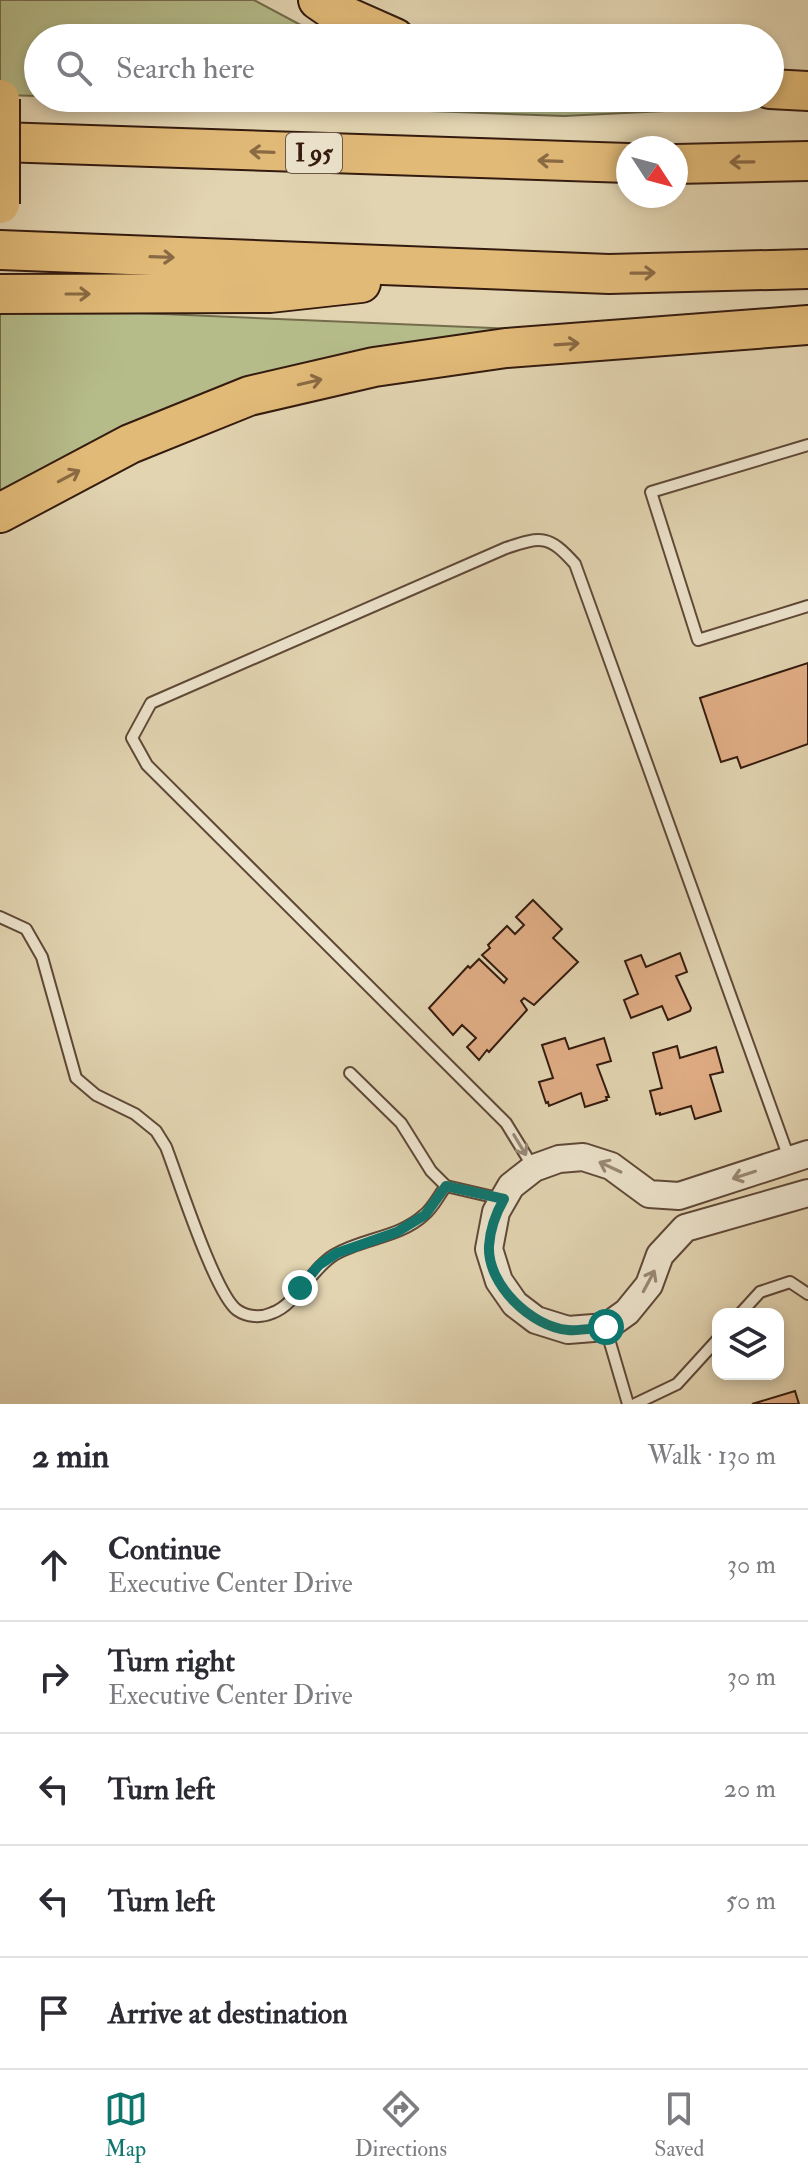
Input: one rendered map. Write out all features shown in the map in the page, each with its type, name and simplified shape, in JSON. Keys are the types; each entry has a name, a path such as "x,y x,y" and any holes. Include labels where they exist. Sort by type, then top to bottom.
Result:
{"highway":[{"path":"318,0 363,24"},
{"path":"784,90 808,91"},
{"path":"0,99 0,204"},
{"name":"I 95","path":"0,142 616,163"},
{"path":"688,164 808,161"},
{"path":"0,250 609,274 808,269"},
{"path":"0,294 270,293 481,269"},
{"path":"0,513 130,444 249,396 374,367 506,348 808,325"}],"street":[{"path":"799,1157 679,1196 649,1194 611,1166 583,1157 559,1159 534,1168 511,1186 496,1212 489,1249 499,1281 515,1304 536,1320 568,1330 606,1327 627,1312 649,1285 660,1255 685,1228 808,1193"}],"lane":[{"path":"808,445 651,492 698,640 808,606"},
{"path":"534,1168 506,1123 147,765 132,738 151,703 532,539 557,544 575,564 771,1104 799,1157"},
{"path":"0,917 26,929 42,957 76,1078 96,1095 135,1114 156,1131 166,1147 214,1271 224,1294 236,1309 252,1317 273,1313 288,1303 319,1265 337,1253 397,1232 425,1215 446,1186"},
{"path":"350,1073 401,1123 431,1171 446,1186 504,1199"},
{"path":"745,1308 760,1292 790,1282 808,1294"},
{"path":"606,1327 628,1404"},
{"path":"635,1404 677,1384 712,1346"}],"green space":[{"path":"0,0 254,0 299,24 24,24 24,96 0,95"},
{"path":"457,112 646,112 564,116"},
{"path":"0,307 513,329 413,346 0,504"}],"building":[{"path":"808,663 808,744 741,768 737,757 721,762 700,698"},
{"path":"533,900 562,929 553,938 578,962 534,1005 524,998 521,1001 527,1010 479,1060 467,1047 476,1038 462,1025 453,1035 429,1008 468,966 470,968 479,959 504,983 507,979 482,955 507,926 515,934 524,925 516,917"},
{"path":"680,953 687,972 676,976 690,1011 668,1020 662,1006 631,1018 624,1000 638,994 625,961 641,955 646,967"},
{"path":"565,1038 569,1049 604,1038 611,1061 597,1065 609,1097 606,1097 607,1100 585,1107 581,1093 549,1106 546,1103 539,1082 553,1078 542,1045"},
{"path":"677,1046 680,1058 716,1047 723,1072 710,1075 721,1111 695,1119 691,1106 656,1114 650,1091 662,1088 653,1053"},
{"path":"795,1391 799,1404 752,1404"}],"route":[{"path":"300,1288 319,1265 337,1253 397,1232 425,1215 446,1186 504,1199 496,1212 489,1249 499,1281 515,1304 536,1320 568,1330 606,1327"}]}
